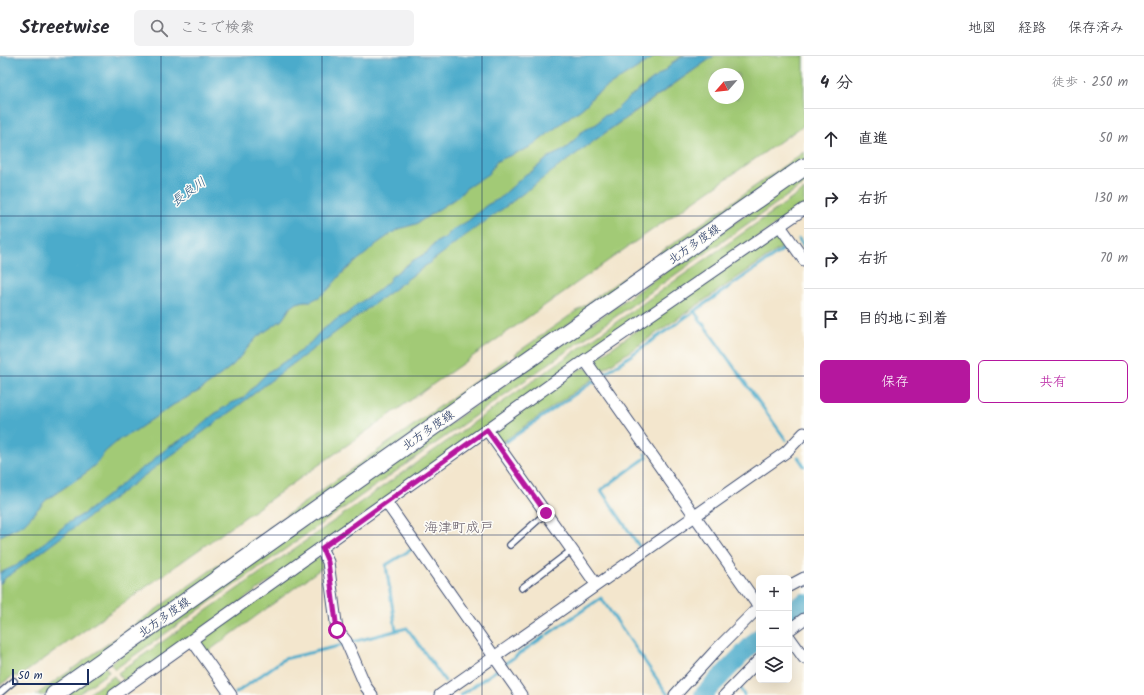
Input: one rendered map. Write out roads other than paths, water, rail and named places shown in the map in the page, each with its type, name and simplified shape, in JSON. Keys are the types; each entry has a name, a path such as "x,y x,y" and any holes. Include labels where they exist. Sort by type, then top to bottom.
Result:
{"main road":[{"name":"北方多度線","path":"54,695 469,401 804,167"}],"street":[{"path":"114,695 126,691 192,640 585,360 804,209"},
{"path":"780,226 804,260"},
{"path":"585,360 756,603"},
{"path":"487,430 596,584"},
{"path":"440,695 786,452 804,433"},
{"path":"386,502 520,695"},
{"path":"322,548 328,562 337,630 346,641 366,687 372,695"},
{"path":"792,584 804,578"},
{"path":"675,695 719,647 756,610"},
{"path":"792,628 804,619"},
{"path":"192,640 231,695"},
{"path":"792,641 804,658"},
{"path":"725,695 756,663"}],"lane":[{"path":"510,545 546,513"},
{"path":"522,588 572,550"},
{"path":"0,693 14,680"}],"water":[{"name":"長良川","path":"0,56 656,56 594,95 580,110 528,148 497,161 488,174 465,189 453,200 416,224 398,229 375,245 344,271 328,290 319,297 311,301 297,303 290,308 282,320 257,337 233,365 214,380 199,391 173,405 135,431 120,439 83,475 46,500 24,524 0,536"},
{"path":"684,56 714,56 556,168 5,578 0,584 0,573 17,565 68,523 85,513 142,468 149,465 156,457 169,447 191,434 213,415 229,404 243,398 268,372 298,353 321,331 375,293 389,281 391,277 412,261 428,252 435,243 446,237 452,230 468,221 487,205 499,199 526,174 531,172 549,157 562,151 571,144 580,133 597,124 603,116 612,113 627,99 668,68 672,63"}],"waterway":[{"path":"799,239 804,247"},
{"path":"604,374 788,246"},
{"path":"694,311 786,440"},
{"path":"506,442 594,381 595,383"},
{"path":"639,546 601,490 647,457 645,454"},
{"path":"798,457 804,466"},
{"path":"396,631 386,565 412,549"},
{"path":"548,634 601,598 668,695"},
{"path":"792,609 804,602"},
{"path":"352,642 407,628 445,681"},
{"path":"506,663 545,636"},
{"path":"703,695 756,640"},
{"path":"236,693 284,659 343,645"},
{"path":"461,695 497,670"},
{"path":"740,688 744,695"}],"district":[{"name":"海津町成戸","path":"459,527"}]}
